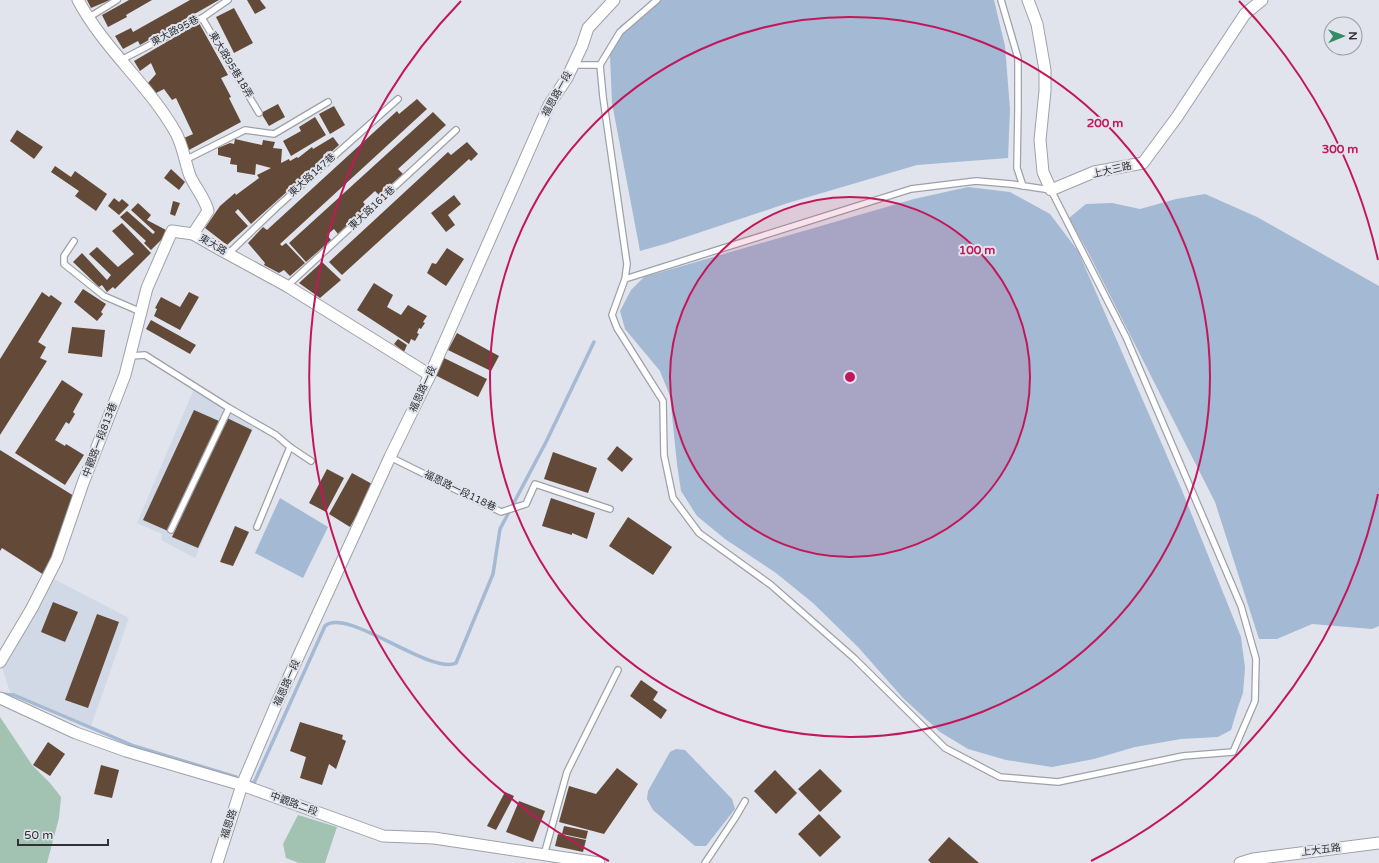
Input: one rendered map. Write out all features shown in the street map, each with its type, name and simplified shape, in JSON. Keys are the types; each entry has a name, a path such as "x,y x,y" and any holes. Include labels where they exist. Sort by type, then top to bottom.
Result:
{"street":[{"name":"東大路","path":"78,0 88,18 156,103 177,134 191,177 206,202 208,211 193,234 288,286 430,375"},
{"name":"福恩路一段","path":"242,785 276,705 390,457 430,375 549,105 567,78 588,28 614,0"},
{"path":"1028,0 1036,24 1045,70 1045,91 1040,140 1043,172 1051,190"},
{"name":"上大三路","path":"1051,190 1094,172 1143,163 1177,116 1245,14 1262,0"},
{"name":"中觀路一段813巷","path":"0,662 32,608 57,559 83,483 125,375 147,288 172,231 193,234"},
{"name":"中觀路二段","path":"0,698 76,733 126,751 242,785 383,836 434,838 544,856 599,863"},
{"name":"福恩路","path":"217,863 242,785"},
{"name":"上大五路","path":"1240,863 1253,859 1379,843"}],"lane":[{"path":"88,18 117,0"},
{"name":"東大路95巷","path":"121,60 202,18 228,0"},
{"path":"625,279 911,189 976,181 1051,190 1126,337 1241,606 1256,659 1255,701 1233,752 1183,756 1058,782 1000,777 945,748 854,658 771,585 699,533 673,498 664,455 663,401 618,328 612,315 625,279 627,264 603,97 600,65 620,32 657,0"},
{"path":"1001,0 1018,58 1017,168 1023,186"},
{"name":"東大路95巷18弄","path":"202,18 259,113"},
{"path":"573,65 600,65"},
{"name":"東大路147巷","path":"228,254 277,207 398,99"},
{"path":"185,160 245,130 274,134 328,102"},
{"name":"東大路161巷","path":"288,286 456,130"},
{"path":"74,241 64,256 64,264 104,296 141,312"},
{"path":"130,356 145,355 228,408 276,435 290,448 311,461"},
{"path":"171,530 228,408"},
{"path":"257,527 290,448"},
{"name":"福恩路一段118巷","path":"390,457 501,512 526,504 535,484 610,509"},
{"path":"544,856 567,772 618,670"},
{"path":"705,863 736,818 745,801"}],"shaded area":[{"path":"194,389 254,427 195,558 161,540 162,534 137,523"},
{"path":"54,579 129,618 91,726 10,692 1,665"}],"green space":[{"path":"0,717 32,765 50,783 61,797 59,818 47,863 0,863"},
{"path":"298,815 337,827 325,863 299,863 286,858 283,844"}],"water":[{"path":"657,0 994,0 1005,46 1010,109 1008,158 917,165 788,203 640,251 612,103 610,56 620,26"},
{"path":"968,187 1010,192 1050,214 1078,251 1181,488 1241,637 1245,668 1243,693 1231,730 1218,737 1181,739 1135,747 1094,759 1052,767 1006,760 968,749 940,732 903,698 858,647 813,603 776,573 725,539 697,516 681,491 670,396 660,371 625,329 620,311 631,290 644,277 914,199"},
{"path":"1205,194 1257,217 1379,286 1379,626 1372,629 1312,624 1277,639 1259,639 1215,502 1088,252 1069,218 1086,204 1112,203 1140,209 1176,199"},
{"path":"280,498 328,527 303,578 255,553"},
{"path":"676,749 685,750 732,799 735,809 706,846 695,846 653,810 647,799 648,791 670,752"}],"building":[{"path":"87,0 110,0 91,8"},
{"path":"129,0 152,0 126,15 127,17 108,27 102,15"},
{"path":"190,0 219,0 140,45 138,41 123,49 115,36 131,28 133,32"},
{"path":"247,0 260,0 266,8 255,14"},
{"path":"234,8 253,43 234,53 216,17"},
{"path":"199,23 228,75 221,78 231,97 229,98 241,122 189,150 184,138 193,134 176,98 172,100 164,89 156,93 148,83 156,74 151,63 140,71 134,61"},
{"path":"417,99 427,109 280,244 282,246 286,243 305,263 290,276 284,270 279,273 264,265 265,263 248,243 263,227 267,230 397,111 399,114"},
{"path":"278,104 285,117 269,126 261,113"},
{"path":"334,106 345,125 330,134 319,114"},
{"path":"433,112 446,125 398,169 403,174 379,195 375,191 363,202 367,207 338,234 334,229 327,235 331,240 306,262 289,243"},
{"path":"315,117 326,135 291,156 283,141 301,131 299,127"},
{"path":"17,130 43,147 34,159 10,141"},
{"path":"333,137 339,145 251,224 238,209 235,212 248,226 227,245 205,228 220,206 235,193 236,195 259,178 257,175 271,168 256,164 255,175 237,172 237,165 230,164 231,158 218,155 218,148 230,143 234,144 235,139 262,145 263,140 275,142 273,148 282,149 281,163 289,159 290,161 297,157 298,158 312,147 313,149"},
{"path":"467,142 478,154 471,161 469,159 342,275 329,262 448,152 451,155"},
{"path":"55,166 71,177 75,171 107,194 96,211 75,196 79,191 51,172"},
{"path":"171,169 185,182 179,190 164,178"},
{"path":"454,195 461,204 448,215 455,225 446,232 431,213"},
{"path":"114,198 119,202 122,199 129,205 119,215 108,206"},
{"path":"173,201 180,203 175,216 170,214"},
{"path":"138,203 151,215 147,220 166,230 163,238 151,250 144,243 146,241 120,217 127,211 153,234 155,232 131,210"},
{"path":"122,223 151,253 115,289 113,287 107,292 102,285 99,287 73,262 82,253 107,280 111,275 89,254 97,247 118,267 134,254 112,231"},
{"path":"447,248 464,259 446,286 427,273 432,263 436,264"},
{"path":"322,262 341,280 320,298 299,283"},
{"path":"374,283 393,295 387,307 401,315 408,305 427,316 421,329 419,328 417,333 419,334 415,341 411,339 409,344 357,310"},
{"path":"83,289 106,304 101,312 103,314 97,321 74,302"},
{"path":"42,292 49,297 51,295 62,303 38,342 46,347 40,358 47,361 0,435 0,359"},
{"path":"189,292 199,297 180,330 154,316 157,309 155,308 161,297 180,307"},
{"path":"151,320 196,345 190,354 146,329"},
{"path":"72,327 105,330 102,357 68,353"},
{"path":"457,333 499,356 491,371 448,350"},
{"path":"398,339 407,345 404,352 394,344"},
{"path":"444,358 487,379 478,397 435,375"},
{"path":"62,380 83,394 73,412 75,414 69,424 66,422 55,440 65,446 66,444 84,455 65,485 15,453"},
{"path":"194,410 219,421 168,531 143,520"},
{"path":"227,418 252,430 198,548 172,537"},
{"path":"617,446 633,459 622,472 607,459"},
{"path":"0,450 74,496 51,564 44,575 2,548 0,551"},
{"path":"553,452 597,468 588,493 544,479"},
{"path":"327,469 344,478 326,512 309,503"},
{"path":"352,473 374,485 350,527 329,514"},
{"path":"551,498 595,513 587,539 572,533 572,535 542,526"},
{"path":"628,517 672,547 653,575 609,546"},
{"path":"235,526 249,532 233,566 220,562"},
{"path":"53,602 78,612 65,642 41,632"},
{"path":"97,614 119,622 88,708 65,700"},
{"path":"641,680 658,692 653,700 667,710 661,719 630,696"},
{"path":"300,722 343,735 342,739 346,741 336,769 329,764 322,785 300,778 306,757 290,751"},
{"path":"48,742 65,754 50,776 33,765"},
{"path":"101,765 119,770 112,798 94,794"},
{"path":"617,768 638,784 604,834 559,822 569,786 596,794"},
{"path":"820,769 842,791 820,812 798,789"},
{"path":"775,770 797,793 776,814 754,791"},
{"path":"505,792 514,796 496,830 487,826"},
{"path":"519,801 545,811 533,842 506,832"},
{"path":"819,814 841,837 820,857 798,834"},
{"path":"564,826 588,831 586,839 562,834"},
{"path":"558,834 586,840 583,852 555,846"},
{"path":"949,837 979,863 931,863 928,860"}],"waterway":[{"path":"245,781 254,783 325,626 336,622 351,625 428,660 444,664 456,663 493,574 500,529 546,442 594,342"},
{"path":"1,694 14,695 134,746 236,777"}]}
